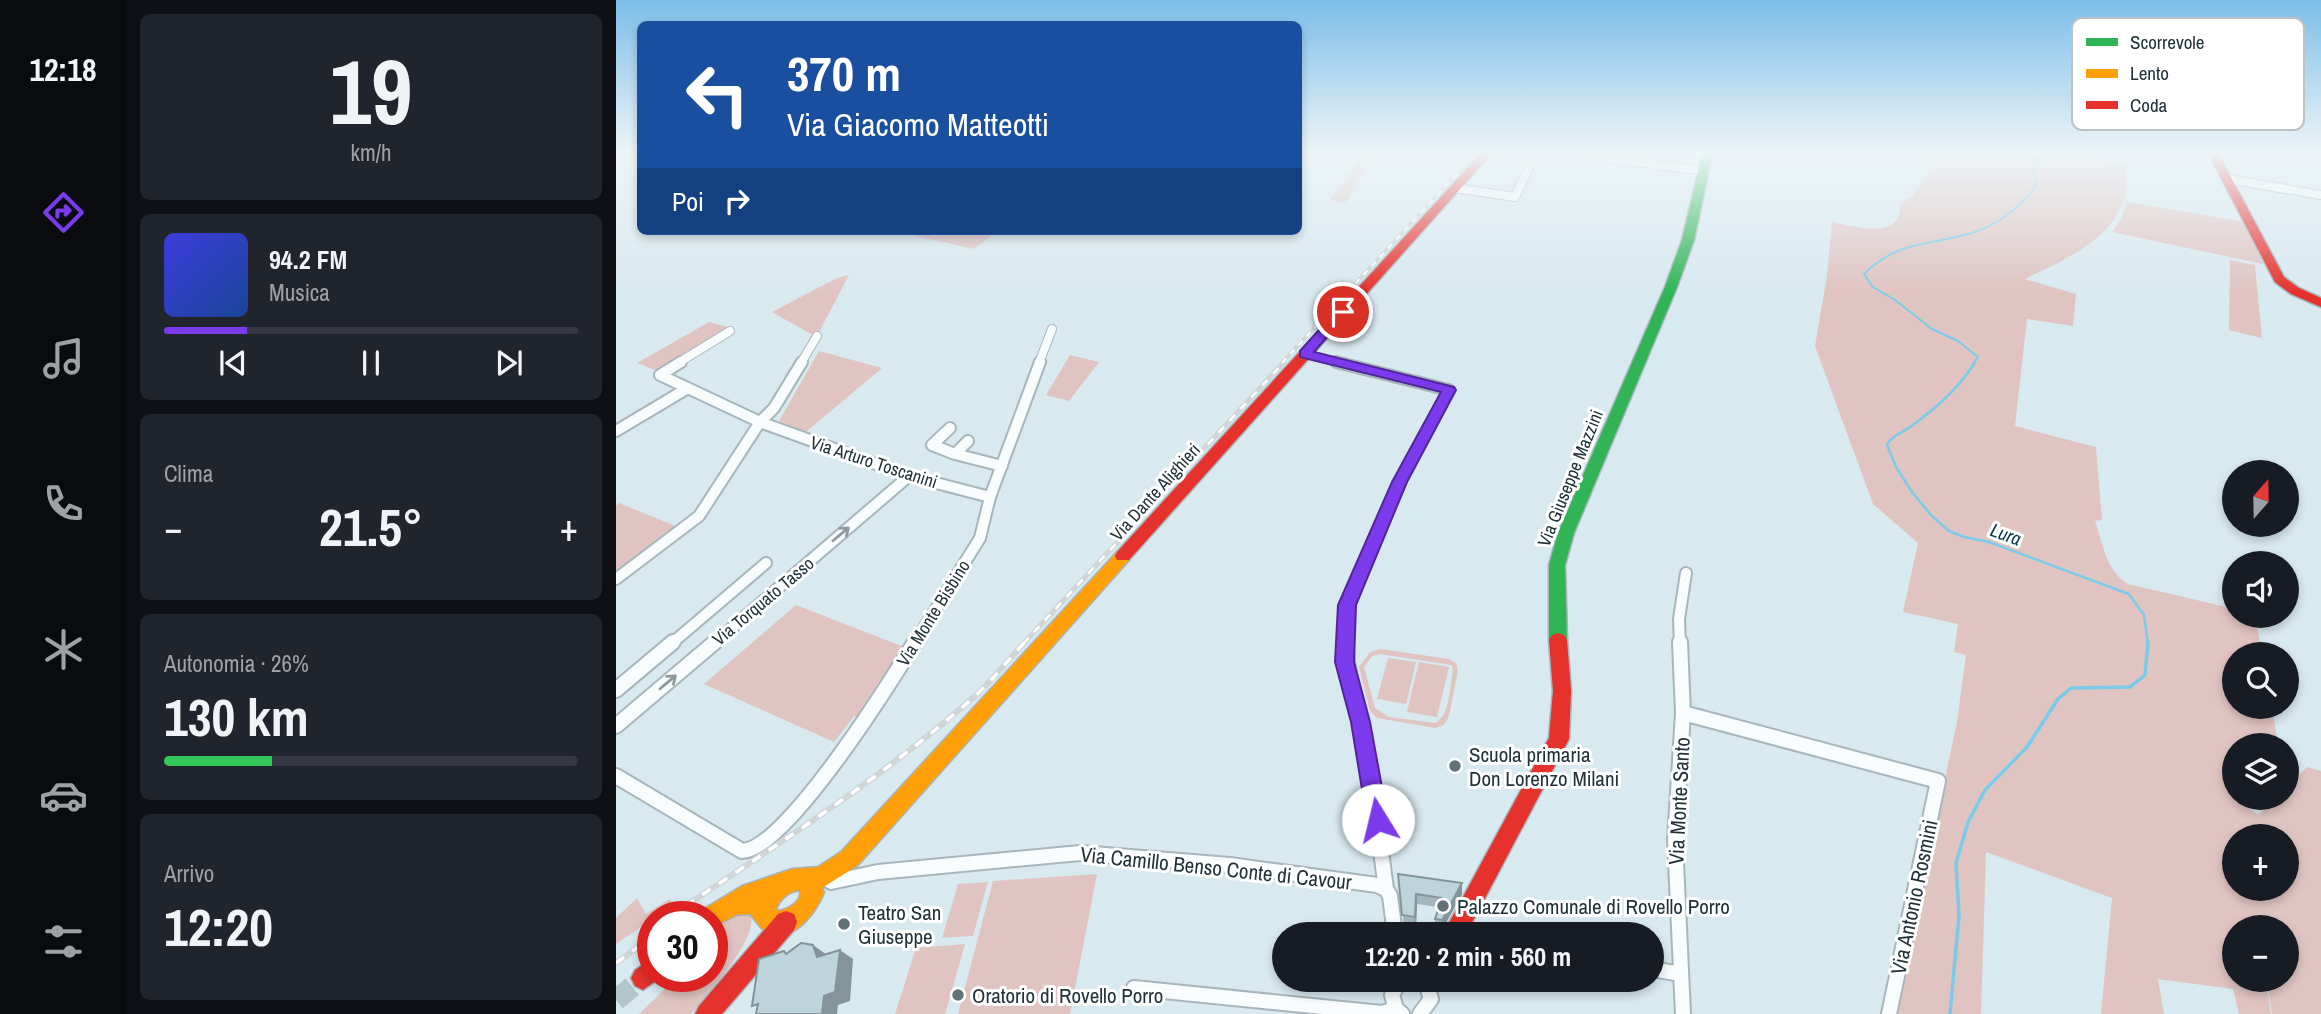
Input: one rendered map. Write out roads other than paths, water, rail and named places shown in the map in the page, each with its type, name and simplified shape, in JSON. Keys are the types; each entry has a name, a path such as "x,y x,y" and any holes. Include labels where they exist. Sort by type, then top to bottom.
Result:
{"street":[{"name":"Via Dante Alighieri","path":"809,902 831,882 845,863 1446,198"},
{"name":"Via Giuseppe Mazzini","path":"1460,922 1559,739 1562,691 1557,620 1558,561 1566,533 1671,287 1688,240 1698,198"},
{"path":"2238,198 2277,276 2295,291 2321,303"},
{"name":"Via Monte Bisbino","path":"616,776 742,851 749,851 757,846 796,812 883,693 980,538 990,497 1052,329"},
{"name":"Via Arturo Toscanini","path":"730,331 660,375 760,422 909,476 990,497"},
{"path":"616,579 699,516 760,422 774,408 817,336"},
{"path":"1305,354 1449,390 1400,482 1347,605 1345,662 1375,797 1386,889 1390,896 1393,922"},
{"path":"616,431 688,388"},
{"path":"950,428 932,445 1002,466"},
{"path":"955,454 968,441"},
{"name":"Via Torquato Tasso","path":"616,726 909,476"},
{"path":"616,690 766,563"},
{"name":"Via Monte Santo","path":"1683,1014 1675,840 1683,713 1679,620 1686,573"},
{"name":"Via Monte Santo","path":"1683,713 1938,781"},
{"name":"Via Antonio Rosmini","path":"1889,1014 1938,781"},
{"path":"863,843 858,857 872,870"},
{"name":"Via Camillo Benso Conte di Cavour","path":"831,882 872,870 1080,853 1292,872 1377,885 1386,889"},
{"name":"Via Dante Alighieri","path":"807,881 820,879 845,863"},
{"name":"Via Camillo Benso Conte di Cavour","path":"845,863 872,870"},
{"path":"707,1014 786,922 802,912 813,892 807,881 796,879 757,891 729,906"},
{"path":"722,997 764,926 768,898 781,885"},
{"path":"729,906 744,902 756,903 771,922 786,922"},
{"path":"1664,971 1681,974"},
{"path":"1134,988 1382,1013 1399,1011 1392,995 1394,992"},
{"path":"1420,1014 1431,999 1429,992"}],"waterway":[{"name":"Lura","path":"1974,363 1978,357 1958,341 1932,329 1895,300 1873,287 1864,274 1877,263 1903,249 1975,232 2009,214 2026,198"},
{"name":"Lura","path":"1975,362 1963,380 1939,404 1889,442 1887,445 1896,467 1931,515 1949,531 1989,542 2129,594 2144,615 2148,643"},
{"name":"Lura","path":"1950,1014 1959,916 1956,863 1968,822 1985,790 2027,747 2058,699 2071,688 2130,687 2145,675 2148,643"}],"tunnel":[{"path":"616,1000 637,983"}],"railway":[{"path":"1282,363 1434,198"},
{"path":"1023,644 1284,362"},
{"path":"693,901 901,757 974,697 1025,642"},
{"path":"616,963 637,948"}],"place":[{"name":"Scuola primaria Don Lorenzo Milani","path":"1455,766"},
{"name":"Palazzo Comunale di Rovello Porro","path":"1443,906"},
{"name":"Teatro San Giuseppe","path":"844,924"},
{"name":"Oratorio di Rovello Porro","path":"958,995"}]}
